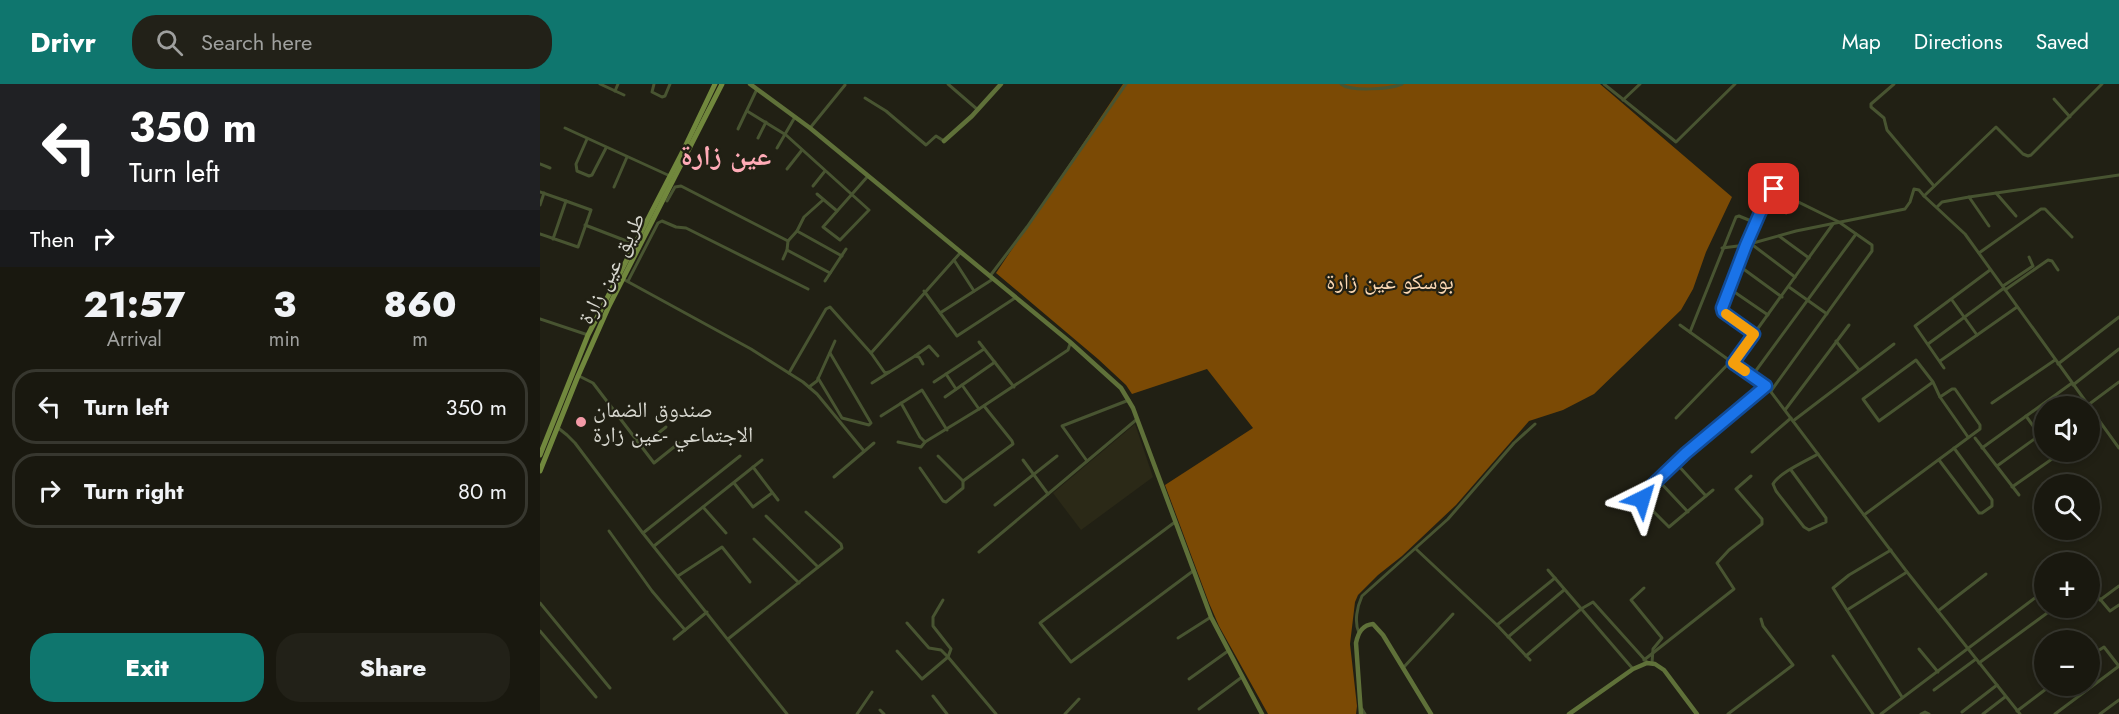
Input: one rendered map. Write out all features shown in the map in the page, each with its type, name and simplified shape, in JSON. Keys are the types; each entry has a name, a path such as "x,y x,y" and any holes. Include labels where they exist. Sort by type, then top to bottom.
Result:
{"main road":[{"name":"طريق عين زارة","path":"540,455 588,335 670,176 714,84"},
{"name":"طريق عين زارة","path":"540,471 578,376 722,84"},
{"path":"750,84 810,128 1070,342 1121,388 1130,400 1211,616 1262,714"},
{"path":"944,141 978,110 1001,84"},
{"path":"1362,712 1356,656 1359,633 1368,625 1376,626 1431,714"},
{"path":"1569,714 1633,669 1648,662 1665,670 1697,714"}],"street":[{"path":"600,84 624,95"},
{"path":"615,90 618,84"},
{"path":"654,84 652,92 662,97 665,96 670,84"},
{"path":"948,84 978,110"},
{"path":"940,313 991,277 1126,84"},
{"path":"1341,84 1351,88 1392,87 1402,84"},
{"path":"1604,84 1676,142 1735,84"},
{"path":"1623,100 1640,84"},
{"path":"1894,84 1871,104 1871,107 1884,118 1887,130 1934,186"},
{"path":"1923,196 1995,127 2019,151 2028,156 2102,84"},
{"path":"810,128 845,85"},
{"path":"738,129 756,89"},
{"path":"865,98 886,111 926,145 936,136 944,141"},
{"path":"2054,99 2070,117"},
{"path":"747,111 786,135 825,171 852,195 869,210 840,240 823,227 852,195 868,176"},
{"path":"777,148 795,117"},
{"path":"758,138 766,122"},
{"path":"565,128 670,176"},
{"path":"587,139 576,164 577,171 592,175 606,148"},
{"path":"787,169 802,150"},
{"path":"614,187 627,157"},
{"path":"540,164 550,168"},
{"path":"813,186 825,171"},
{"path":"1937,207 1942,202 1969,197 2119,175"},
{"path":"668,201 675,187 680,186 788,241"},
{"path":"1754,334 1722,310 1738,265 1772,189 1839,222 1872,245 1873,249 1771,391"},
{"path":"1722,248 1905,209 1914,189 1919,190 1961,229 2082,396"},
{"path":"540,205 542,192 591,210 578,247 540,234"},
{"path":"1996,193 2016,216"},
{"path":"817,194 837,211"},
{"path":"1969,197 1989,226"},
{"path":"783,259 788,241 808,213 823,200"},
{"path":"1786,213 1793,200"},
{"path":"553,239 566,201"},
{"path":"1979,253 2041,208 2045,209 2072,237"},
{"path":"1690,332 1722,248 1737,216 1756,223"},
{"path":"808,289 686,228 676,227 662,221 658,223 626,280 705,323 809,387 864,451"},
{"path":"1676,418 1732,362 1782,297 1833,224"},
{"path":"585,225 624,240 636,241"},
{"path":"797,231 842,256"},
{"path":"1752,376 1856,234"},
{"path":"1779,236 1809,258"},
{"path":"624,240 633,247"},
{"path":"1748,244 1795,277"},
{"path":"825,281 846,249"},
{"path":"787,250 830,273"},
{"path":"871,353 961,252"},
{"path":"1928,344 2033,266 2029,257"},
{"path":"954,260 974,291"},
{"path":"2004,288 2049,260 2058,270"},
{"path":"1738,265 1782,297"},
{"path":"1944,368 1915,326 1990,270"},
{"path":"1789,286 1827,314"},
{"path":"1730,288 1768,315"},
{"path":"924,291 954,335 960,336 1015,298"},
{"path":"1952,299 1977,335"},
{"path":"789,373 826,309 830,307 885,372 889,372"},
{"path":"1940,361 2017,307"},
{"path":"2058,364 2119,317"},
{"path":"540,319 588,335"},
{"path":"1680,325 1771,391 1907,572 2018,713 2038,696"},
{"path":"1785,410 1849,325"},
{"path":"809,387 818,378 835,341"},
{"path":"1836,341 1859,370"},
{"path":"979,342 1014,387"},
{"path":"898,442 921,447 925,442 1014,387 1068,350 1070,342"},
{"path":"1752,452 1894,344"},
{"path":"872,383 929,346 938,356"},
{"path":"934,382 984,348"},
{"path":"1982,447 2119,349"},
{"path":"818,378 842,418 869,425 871,423 830,352"},
{"path":"915,356 919,357 923,364"},
{"path":"1933,382 1881,421 1877,420 1863,399 1915,360 1933,382 1940,397 1968,437"},
{"path":"1992,403 2055,360"},
{"path":"945,397 995,362"},
{"path":"946,374 956,389"},
{"path":"578,376 594,383 656,463 679,443"},
{"path":"2100,396 2119,382"},
{"path":"962,385 979,409"},
{"path":"1713,490 1670,527 1645,503 1641,496 1766,386"},
{"path":"881,416 922,390 946,430"},
{"path":"1864,515 1979,429 1980,425 1954,390 1940,397"},
{"path":"1087,461 1062,426 1130,400"},
{"path":"901,403 925,442"},
{"path":"963,482 1014,442 984,406"},
{"path":"2026,416 2034,427"},
{"path":"979,552 1137,419"},
{"path":"1359,633 1356,628 1357,610 1362,596 1453,514 1515,443 1535,424"},
{"path":"2101,424 2119,448"},
{"path":"557,428 575,443 643,533 787,714"},
{"path":"642,446 666,428"},
{"path":"1975,438 2019,495"},
{"path":"1997,466 2034,439"},
{"path":"834,477 874,443"},
{"path":"1939,460 1979,513 1992,506 1992,500 1954,448"},
{"path":"1791,470 1826,518 1826,522 1812,529 1807,529 1776,490 1774,481 1791,470 1818,454"},
{"path":"643,533 740,456"},
{"path":"920,468 945,502 963,488 963,482 938,456"},
{"path":"995,505 1057,456"},
{"path":"654,546 762,460"},
{"path":"1023,460 1048,494"},
{"path":"2012,487 2047,462"},
{"path":"1676,463 1706,496"},
{"path":"753,467 778,500"},
{"path":"1648,662 1652,654 1734,589 1717,563 1729,550 1762,524 1762,519 1736,489 1751,476"},
{"path":"1658,480 1688,512"},
{"path":"734,482 753,507 772,493"},
{"path":"703,507 726,533"},
{"path":"728,639 843,547 806,512"},
{"path":"766,516 819,567"},
{"path":"1175,522 1040,623 1071,662 1193,571"},
{"path":"609,531 651,590 685,630"},
{"path":"754,539 799,583"},
{"path":"678,576 722,547 750,582"},
{"path":"1416,549 1497,625 1530,660"},
{"path":"1891,550 1833,586 1903,698"},
{"path":"1548,570 1633,669"},
{"path":"1846,610 1907,572"},
{"path":"1938,610 1986,574"},
{"path":"1497,625 1555,578"},
{"path":"2119,586 2100,600 2110,611 2119,605"},
{"path":"1644,588 1631,600 1662,638 1653,649 1648,662"},
{"path":"1508,636 1565,590"},
{"path":"1881,714 2034,599"},
{"path":"897,651 922,679 948,657 950,646 933,626 932,621 943,600"},
{"path":"1526,656 1590,602 1595,603 1648,662"},
{"path":"540,603 610,688"},
{"path":"674,639 707,612"},
{"path":"1403,668 1453,614"},
{"path":"1178,638 1211,616"},
{"path":"1979,663 2040,618"},
{"path":"1728,714 1793,665 1761,619"},
{"path":"908,623 928,648 941,650 948,657 996,714"},
{"path":"540,631 596,697"},
{"path":"2055,714 2119,666 2104,648 2100,650"},
{"path":"1919,649 1938,672"},
{"path":"1190,679 1228,651"},
{"path":"1833,656 1873,714"},
{"path":"1934,690 1976,659"},
{"path":"1199,709 1242,676"},
{"path":"1962,712 1997,686"},
{"path":"857,714 872,692"},
{"path":"933,696 947,714"},
{"path":"1983,714 2006,696"},
{"path":"1065,714 1079,699"},
{"path":"2100,714 2119,700"},
{"path":"880,710 884,714"},
{"path":"1921,714 1925,712 1929,714"}],"shaded area":[{"path":"1135,424 1153,477 1081,530 1053,493"}],"green space":[{"name":"بوسكو عين زارة","path":"1123,84 1600,84 1732,197 1706,252 1693,289 1681,310 1594,394 1563,410 1529,421 1456,505 1358,595 1355,602 1350,644 1356,714 1268,714 1219,626 1209,603 1165,485 1253,428 1207,369 1132,394 1126,385 1098,359 996,273"}],"slow traffic":[{"path":"1726,314 1754,334 1733,363 1745,371"}],"place":[{"name":"صندوق الضمان الاجتماعي -عين زارة","path":"581,422"}],"district":[{"name":"عين زارة","path":"726,155"}],"route":[{"path":"1642,499 1641,496 1686,453 1766,386 1733,363 1754,334 1723,312 1722,308 1770,190 1774,189"}]}
